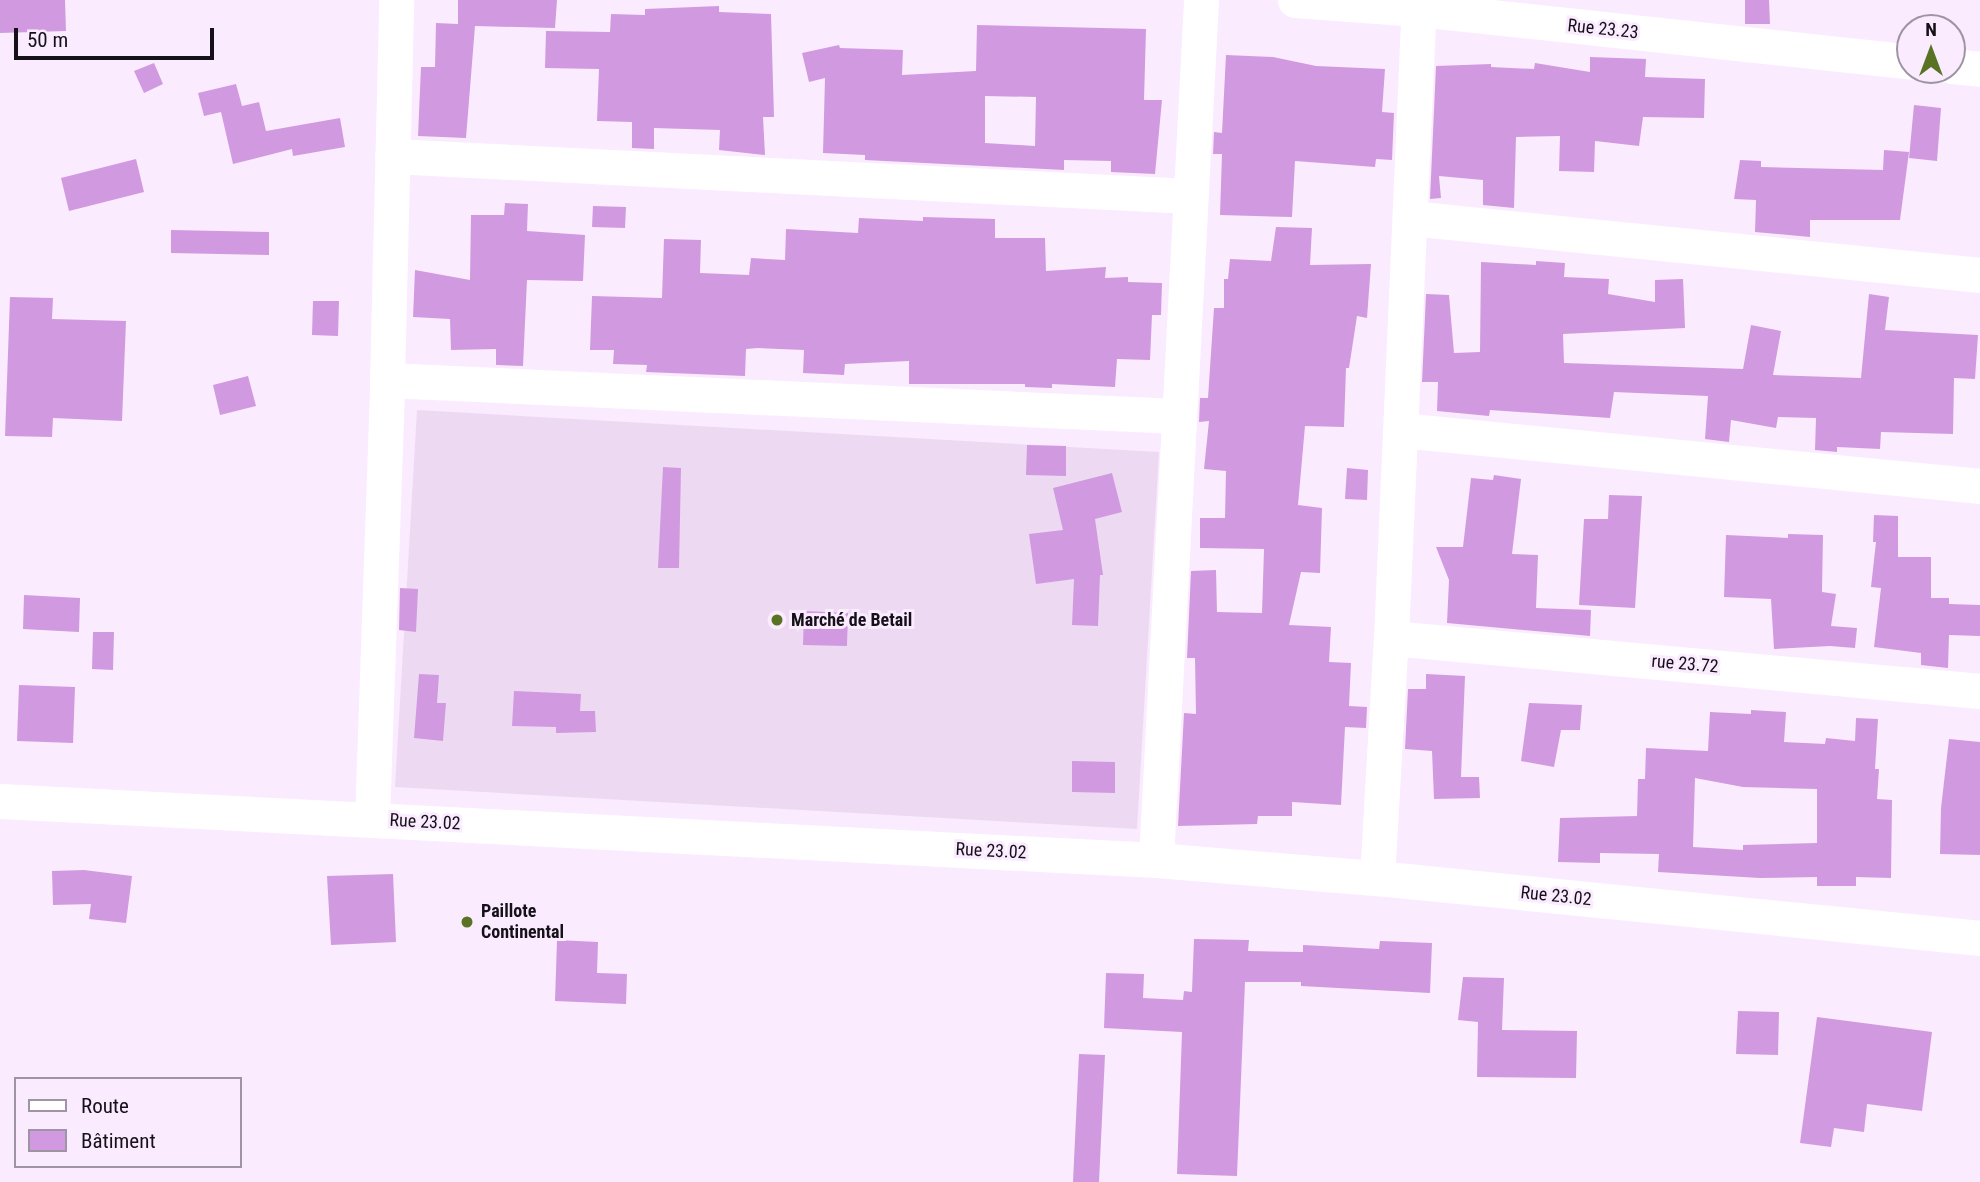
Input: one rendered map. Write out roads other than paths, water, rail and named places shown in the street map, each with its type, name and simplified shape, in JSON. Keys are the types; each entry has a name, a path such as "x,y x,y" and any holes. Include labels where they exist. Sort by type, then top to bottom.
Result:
{"street":[{"path":"372,819 387,380 396,0"},
{"path":"1156,860 1201,0"},
{"name":"Rue 23.23","path":"1295,0 1418,5 1896,60"},
{"path":"1377,878 1391,638 1418,5"},
{"path":"392,156 1191,196"},
{"path":"1410,218 1980,275"},
{"path":"387,380 1178,416"},
{"path":"1400,430 1980,486"},
{"name":"rue 23.72","path":"1391,638 1980,691"},
{"name":"Rue 23.02","path":"0,801 1156,860 1377,878 1980,938"}],"place":[{"name":"Marché de Betail","path":"777,620"},
{"name":"Paillote Continental","path":"467,922"}]}
